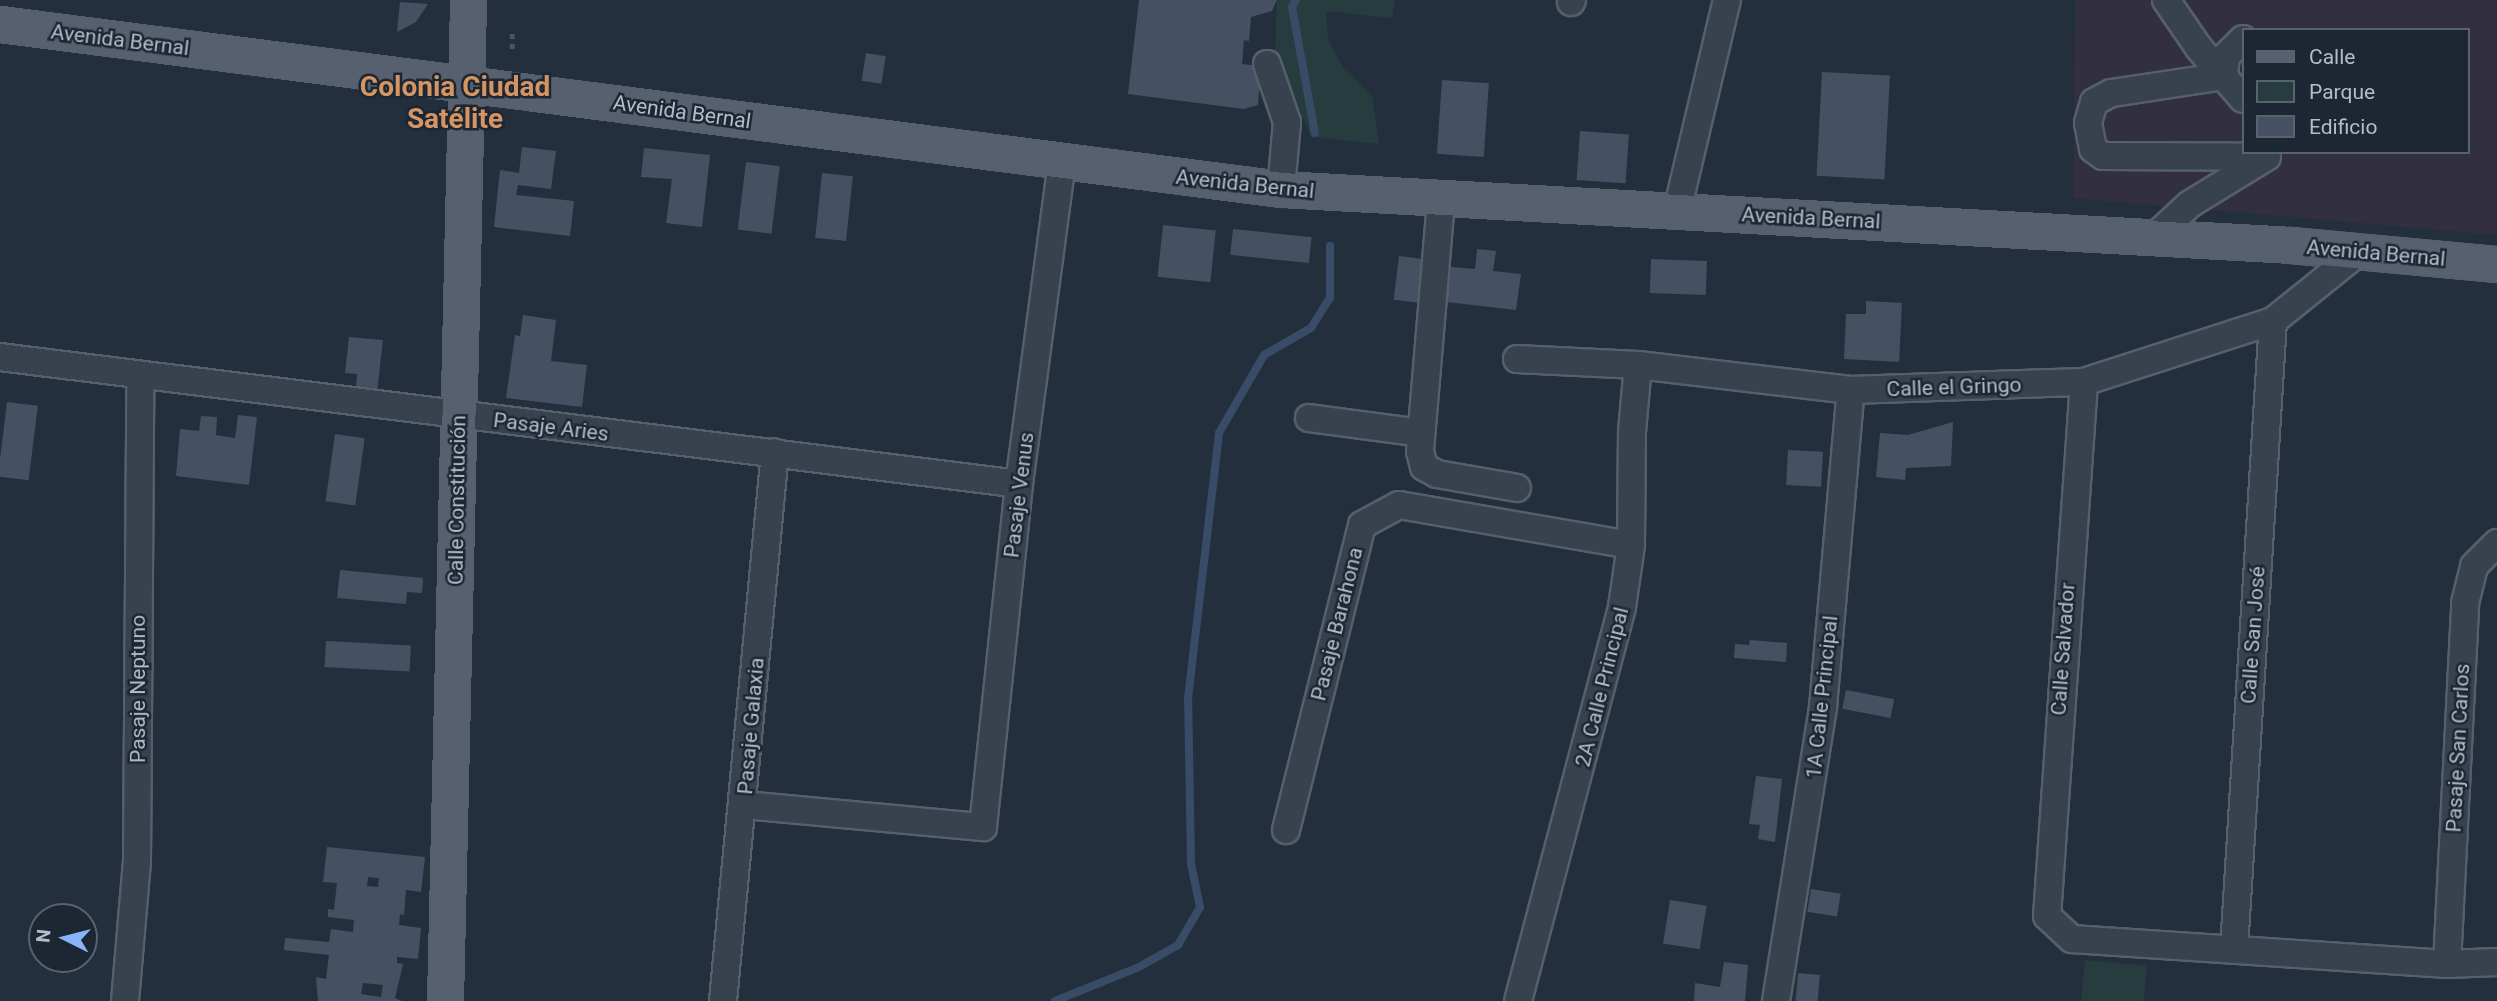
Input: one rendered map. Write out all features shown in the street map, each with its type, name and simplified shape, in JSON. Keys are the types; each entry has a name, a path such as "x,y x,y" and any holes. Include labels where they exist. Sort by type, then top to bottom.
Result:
{"main road":[{"name":"Calle Constitución","path":"445,1001 458,415 469,84 468,0"},
{"name":"Avenida Bernal","path":"0,24 1062,163 1281,189 1441,201 1677,211 2152,238 2360,251 2497,264"}],"street":[{"path":"1677,211 1727,0"},
{"path":"2166,0 2238,90"},
{"path":"2238,90 2226,56 2242,40"},
{"path":"1267,64 1287,122 1281,189"},
{"path":"2238,90 2111,93 2094,102 2088,123 2093,149 2103,156 2266,155"},
{"path":"2152,238 2209,190 2266,155"},
{"name":"Pasaje Venus","path":"744,805 983,827 1019,484 1062,163"},
{"path":"1441,201 1420,433 1424,467 1437,474 1517,488"},
{"name":"Calle el Gringo","path":"1517,359 1638,365 1851,390 2084,382 2273,321 2360,251"},
{"name":"Calle San José","path":"2234,949 2273,321"},
{"name":"Pasaje Aries","path":"0,357 1019,484"},
{"name":"2A Calle Principal","path":"1518,1001 1609,660 1631,545 1632,432 1638,365"},
{"name":"Pasaje Neptuno","path":"125,1001 137,862 140,376"},
{"name":"Calle Salvador","path":"2084,382 2047,916 2072,939 2234,949"},
{"name":"1A Calle Principal","path":"1776,1001 1823,707 1851,390"},
{"path":"1308,418 1420,433"},
{"name":"Pasaje Galaxia","path":"723,1001 744,805 775,452"},
{"name":"Pasaje Barahona","path":"1286,830 1362,525 1399,505 1631,545"},
{"name":"Pasaje San Carlos","path":"2447,964 2465,603 2474,566 2497,542"},
{"path":"2234,949 2447,964 2497,962"}],"path":[{"path":"512,30 512,50"}],"shaded area":[{"path":"2075,0 2497,0 2497,235 2073,198"}],"green space":[{"path":"1277,0 1395,0 1392,18 1326,11 1328,39 1343,68 1372,95 1379,144 1311,137 1275,52"},
{"path":"2085,960 2147,965 2144,1001 2081,1001"}],"building":[{"path":"1139,0 1277,0 1272,11 1251,17 1249,41 1244,40 1242,64 1261,66 1258,105 1244,109 1128,94"},
{"path":"400,2 428,4 416,22 397,32"},
{"path":"866,53 886,56 881,84 862,81"},
{"path":"1822,72 1890,76 1884,179 1817,176"},
{"path":"1442,80 1489,83 1484,157 1437,154"},
{"path":"1580,131 1629,134 1625,183 1577,180"},
{"path":"522,147 556,151 551,189 518,185 516,195 574,201 570,236 494,227 500,170 519,173"},
{"path":"644,148 710,155 702,227 666,223 672,179 641,177"},
{"path":"746,162 780,166 771,234 738,229"},
{"path":"822,173 853,176 846,241 815,238"},
{"path":"1163,225 1216,231 1210,282 1158,277"},
{"path":"1233,229 1312,237 1309,263 1230,255"},
{"path":"1477,249 1496,251 1493,271 1521,274 1516,310 1447,302 1451,267 1475,269"},
{"path":"1399,256 1425,259 1419,303 1394,300"},
{"path":"1651,259 1707,261 1706,295 1650,293"},
{"path":"1866,301 1902,303 1899,362 1844,359 1846,314 1866,314"},
{"path":"523,315 556,320 551,361 587,365 582,407 506,398 515,335 520,336"},
{"path":"349,337 383,340 377,392 356,389 357,374 345,373"},
{"path":"7,402 38,406 29,480 0,477"},
{"path":"238,415 257,417 249,485 176,476 180,429 199,431 201,416 217,417 216,435 235,438"},
{"path":"1953,422 1951,466 1906,468 1905,480 1876,477 1880,433 1908,435"},
{"path":"335,434 365,438 355,506 326,501"},
{"path":"1788,450 1823,452 1821,487 1786,485"},
{"path":"340,570 423,578 422,593 407,592 406,604 337,598"},
{"path":"1750,640 1787,643 1786,662 1734,658 1735,644 1749,645"},
{"path":"326,641 411,645 410,671 325,667"},
{"path":"1846,690 1894,699 1890,718 1842,709"},
{"path":"1756,776 1782,779 1775,842 1758,839 1760,825 1749,824"},
{"path":"327,847 425,857 421,892 406,890 404,915 400,914 399,925 421,928 418,959 397,957 397,963 403,964 395,998 402,1001 318,1001 316,977 326,979 329,955 284,950 285,938 329,942 331,929 353,932 354,920 328,917 328,909 334,910 337,883 323,882","holes":["368,877 379,878 378,887 367,886","363,983 383,985 381,997 361,994"]},
{"path":"1811,889 1841,894 1837,916 1807,912"},
{"path":"1670,900 1707,906 1700,949 1663,943"},
{"path":"1724,962 1748,965 1745,1001 1694,1001 1695,983 1720,987"},
{"path":"1798,973 1820,975 1818,1001 1796,1001"}],"waterway":[{"path":"1296,0 1292,7 1315,133"},
{"path":"1055,1001 1139,967 1178,945 1200,907 1191,864 1188,698 1219,433 1264,355 1311,328 1330,298 1330,246"}],"district":[{"name":"Colonia Ciudad Satélite","path":"455,103"}]}
